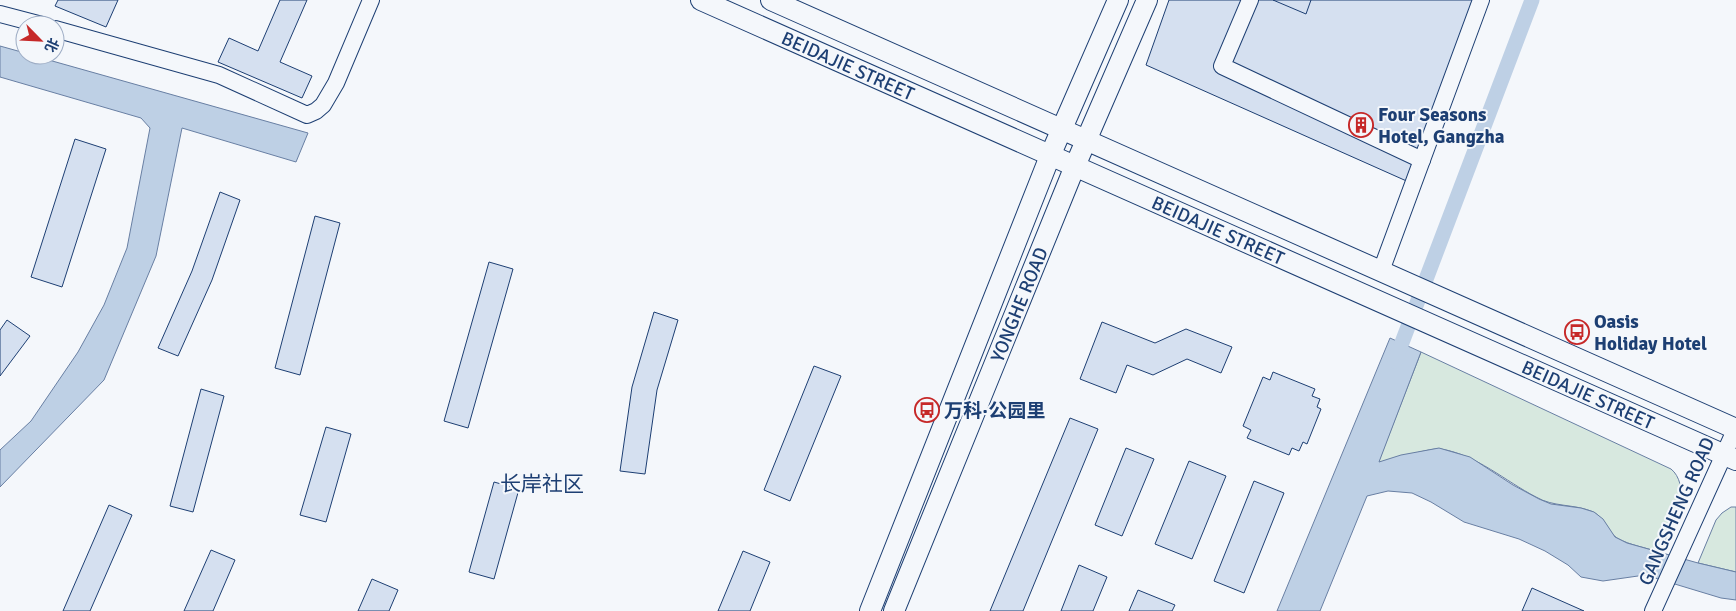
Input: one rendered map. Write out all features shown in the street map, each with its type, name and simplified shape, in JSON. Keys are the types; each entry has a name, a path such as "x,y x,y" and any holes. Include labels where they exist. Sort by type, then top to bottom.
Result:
{"main road":[{"name":"BEIDAJIE STREET","path":"701,0 1730,457"},
{"name":"BEIDAJIE STREET","path":"771,0 1062,131 1736,428"},
{"name":"YONGHE ROAD","path":"870,611 1050,156 1118,0"},
{"name":"YONGHE ROAD","path":"894,611 1076,166 1147,0"}],"street":[{"path":"65,32 219,75 307,115 316,112 323,105 336,83 371,0"},
{"path":"1250,0 1222,66 1422,160"},
{"path":"1381,271 1481,0"},
{"path":"0,14 15,18"},
{"name":"GANGSHENG ROAD","path":"1653,611 1682,545 1730,457 1736,428"}],"shaded area":[{"path":"1421,352 1671,469 1678,479 1682,501 1660,553 1617,538 1610,532 1603,520 1591,511 1543,500 1524,491 1479,463 1454,452 1436,449 1378,463"},
{"path":"1731,507 1736,507 1736,572 1698,563 1716,520"}],"water":[{"path":"0,46 15,50 15,65 65,65 308,133 296,162 182,128 156,256 104,380 0,487 0,450 31,421 78,352 104,305 127,248 150,128 141,118 0,77"},
{"path":"1390,338 1421,352 1379,462 1401,455 1439,448 1470,457 1513,485 1539,499 1551,504 1581,508 1594,512 1603,519 1615,537 1627,543 1736,572 1736,600 1721,598 1645,575 1603,581 1581,577 1568,565 1545,551 1519,539 1464,522 1412,493 1388,491 1367,496 1320,611 1277,611"}],"building":[{"path":"58,0 118,0 106,27 55,6"},
{"path":"280,0 307,0 280,62 312,76 302,98 218,62 229,38 258,51"},
{"name":"Four Seasons Hotel, Gangzha","path":"1169,0 1488,0 1420,187 1146,65"},
{"path":"1273,0 1311,0 1306,14"},
{"path":"75,139 106,149 62,287 31,277"},
{"path":"220,192 240,200 212,280 178,356 158,348 192,271"},
{"path":"315,216 340,223 300,375 275,368"},
{"path":"489,262 513,269 468,428 444,421"},
{"path":"654,312 678,320 657,390 645,474 620,471 632,387"},
{"path":"7,320 30,336 0,376 0,330"},
{"path":"1102,322 1155,343 1186,329 1232,347 1221,373 1187,359 1153,375 1127,365 1116,393 1080,379"},
{"path":"814,366 841,376 790,501 764,490"},
{"path":"1273,372 1315,389 1312,396 1320,399 1317,407 1321,409 1307,444 1303,442 1299,451 1292,448 1289,455 1247,438 1251,430 1243,426 1263,377 1270,380"},
{"path":"201,389 224,396 193,512 170,506"},
{"path":"1070,418 1098,429 1023,611 990,611"},
{"path":"326,427 351,434 326,522 300,515"},
{"path":"1126,448 1154,459 1122,536 1095,525"},
{"path":"1189,461 1226,476 1192,559 1155,544"},
{"path":"1254,481 1284,493 1244,593 1214,581"},
{"path":"494,482 519,489 494,579 469,572"},
{"path":"109,505 132,515 90,611 63,611"},
{"path":"211,550 235,560 213,611 184,611"},
{"path":"743,551 770,562 750,611 718,611"},
{"path":"1079,565 1107,577 1093,611 1061,611"},
{"path":"372,579 398,590 389,611 358,611"},
{"path":"1532,588 1584,611 1522,611"},
{"path":"1138,590 1175,605 1172,611 1129,611"}],"waterway":[{"path":"1395,361 1532,0"}],"place":[{"name":"Four Seasons Hotel, Gangzha","path":"1361,125"},
{"name":"Oasis Holiday Hotel","path":"1577,332"},
{"name":"万科·公园里","path":"927,410"}],"district":[{"name":"长岸社区","path":"542,484"}]}
